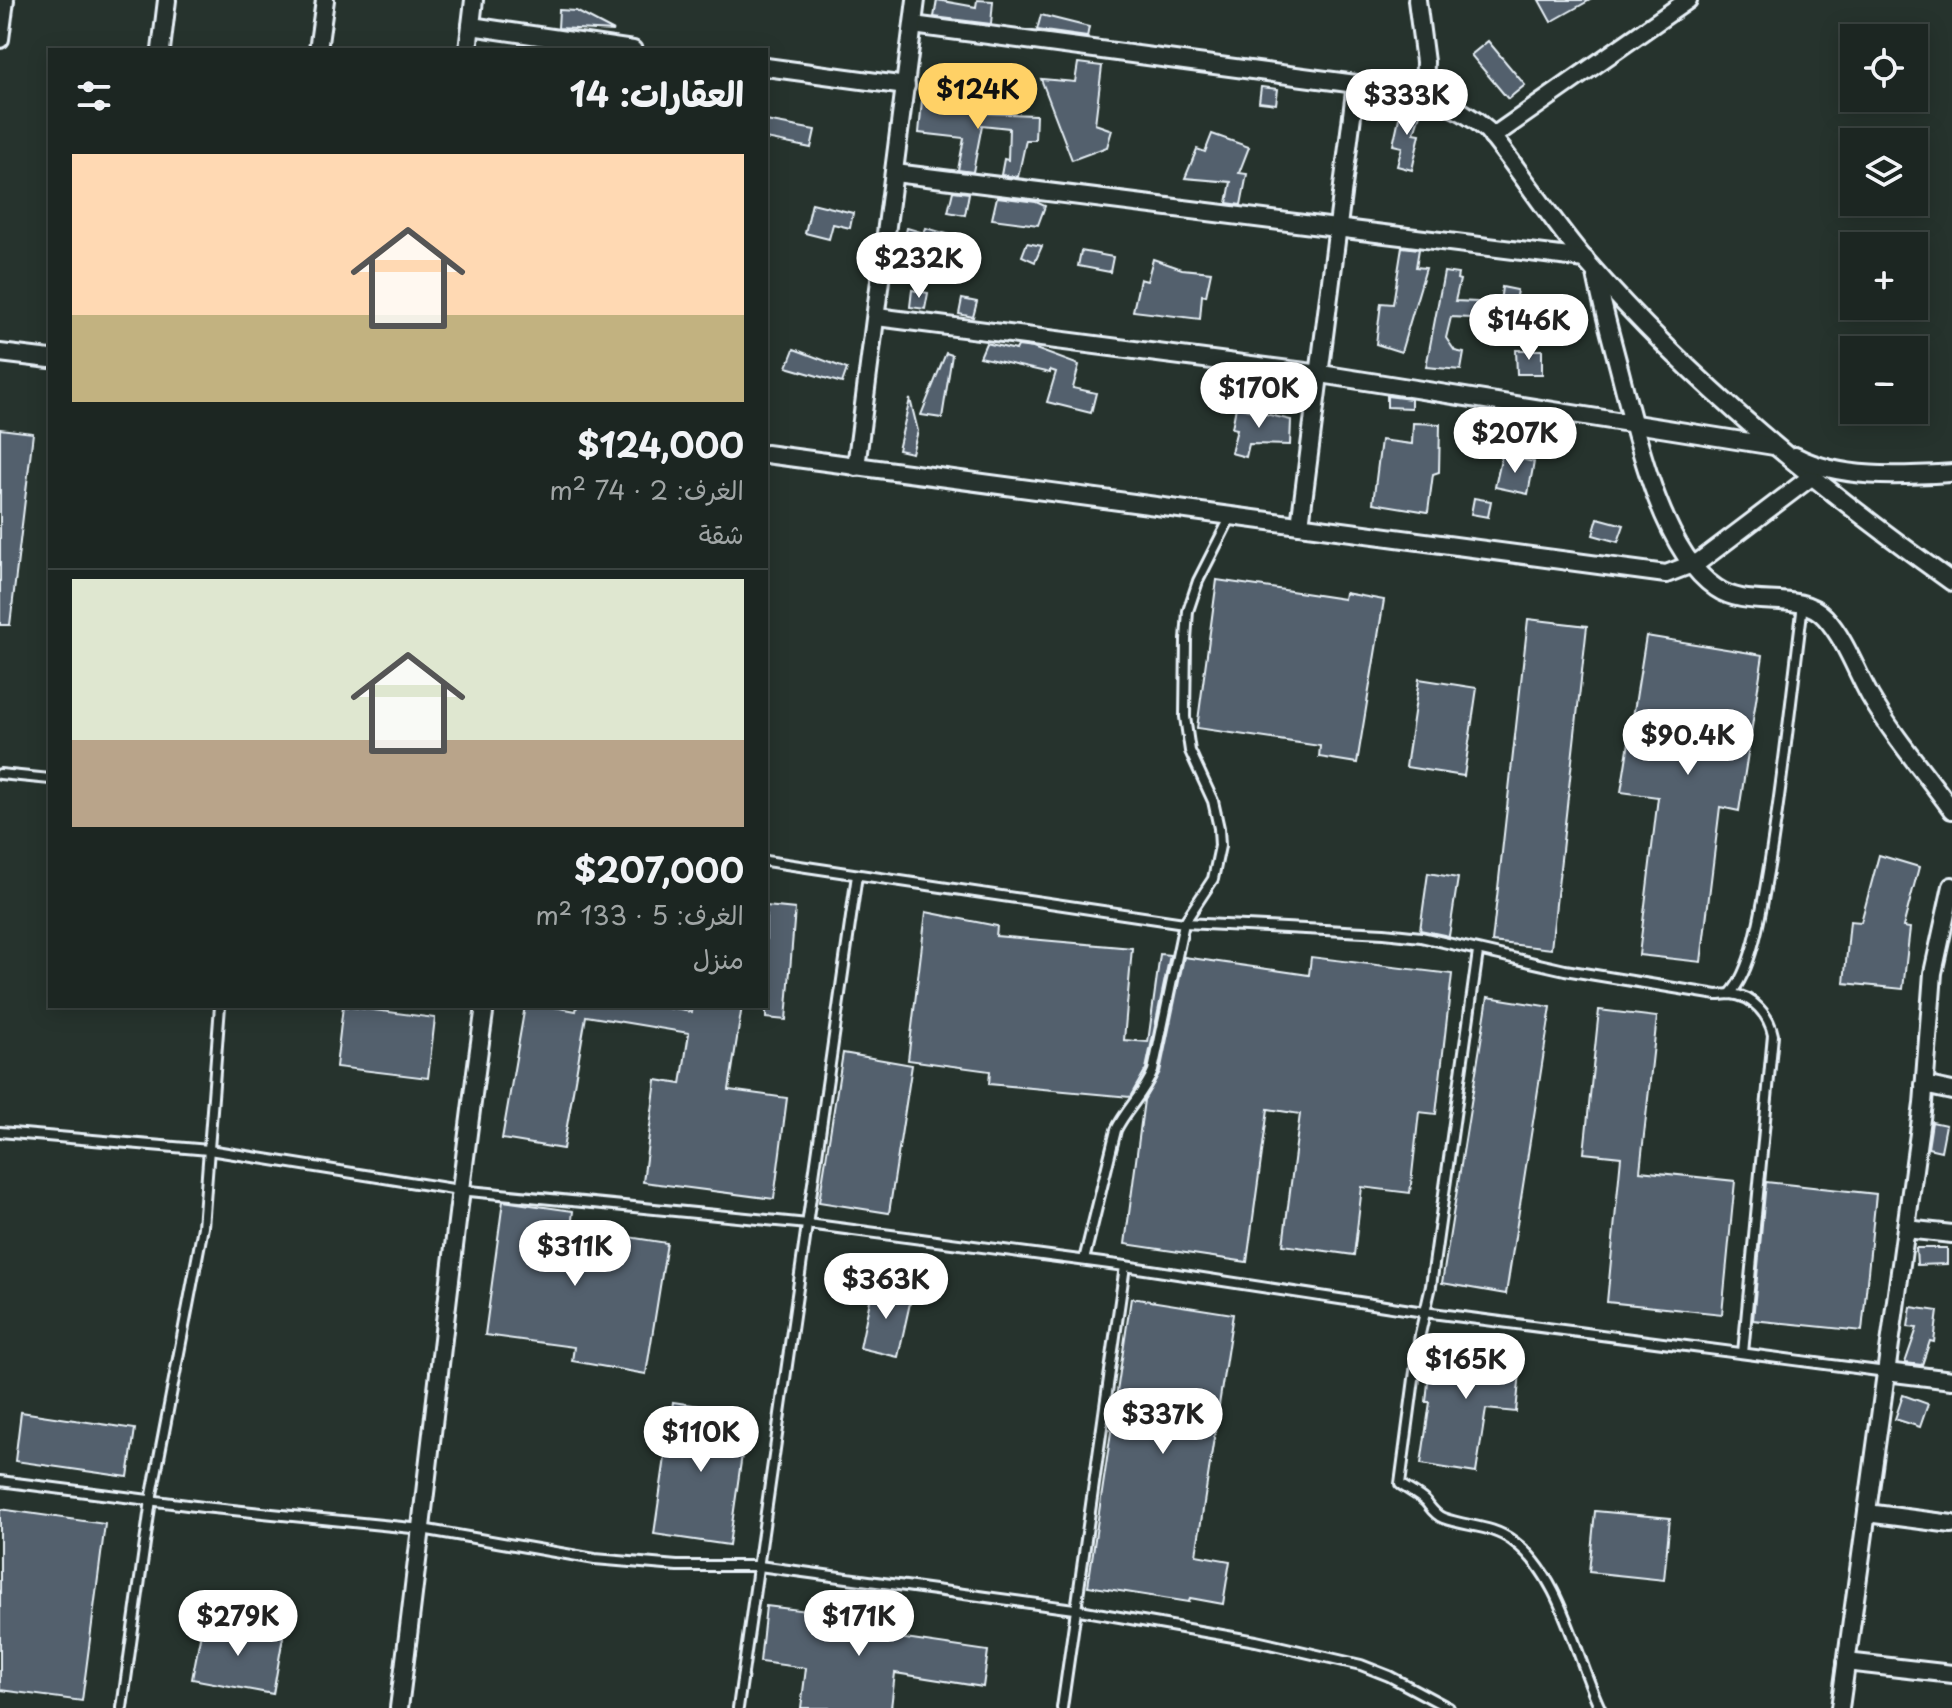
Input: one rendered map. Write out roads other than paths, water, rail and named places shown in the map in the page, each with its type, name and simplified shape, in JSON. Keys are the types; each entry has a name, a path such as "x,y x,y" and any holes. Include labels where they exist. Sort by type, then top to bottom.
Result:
{"street":[{"path":"0,39 5,0"},
{"path":"161,48 167,0"},
{"path":"318,48 325,0"},
{"path":"468,48 474,0"},
{"path":"856,467 916,0"},
{"path":"1417,0 1425,62 1424,97"},
{"path":"1656,0 1669,13"},
{"path":"1492,137 1688,0"},
{"path":"913,25 1356,84 1424,97 1455,107 1472,117 1492,137 1590,266 1644,322 1774,446 1877,529 1952,582"},
{"path":"471,26 609,48"},
{"path":"768,67 906,86"},
{"path":"1300,525 1356,84"},
{"path":"895,173 1336,228 1590,266"},
{"path":"1590,266 1633,424 1663,510 1692,565 1714,587 1728,595 1745,601 1803,604 1824,616 1881,713 1952,810"},
{"path":"877,317 1321,374 1774,446 1837,471 1952,473"},
{"path":"0,353 48,359"},
{"path":"768,454 1652,574 1674,573 1715,551 1811,477"},
{"path":"1840,1708 1906,1229 1924,1085 1933,973 1952,886"},
{"path":"399,1708 459,1190 485,1008"},
{"path":"1924,1085 1952,1091"},
{"path":"1906,1229 1952,1234"},
{"path":"1886,1372 1952,1380"},
{"path":"1867,1513 1952,1524"},
{"path":"1846,1662 1952,1674"}],"lane":[{"path":"1084,1260 1116,1130 1146,1089 1153,1071 1184,923 1213,879 1220,846 1213,801 1190,751 1185,717 1188,611 1198,581 1231,515"},
{"path":"1730,994 1737,985 1753,945 1761,913 1778,808 1803,604"},
{"path":"0,774 48,779"},
{"path":"768,861 1184,923 1421,937 1577,973 1717,995 1730,994 1761,1010 1771,1025 1773,1035 1743,1353"},
{"path":"738,1708 857,875"},
{"path":"1478,952 1400,1484 1443,1518 1485,1527 1511,1539 1532,1557 1551,1583 1600,1708"},
{"path":"122,1708 151,1500 203,1227 220,1008"},
{"path":"0,1132 209,1150 459,1190 808,1224 1084,1260 1424,1312 1886,1372"},
{"path":"1062,1708 1125,1266"},
{"path":"0,1481 422,1529 595,1559 677,1566 759,1566 1074,1609 1256,1641 1361,1665 1389,1676 1449,1708"}]}
